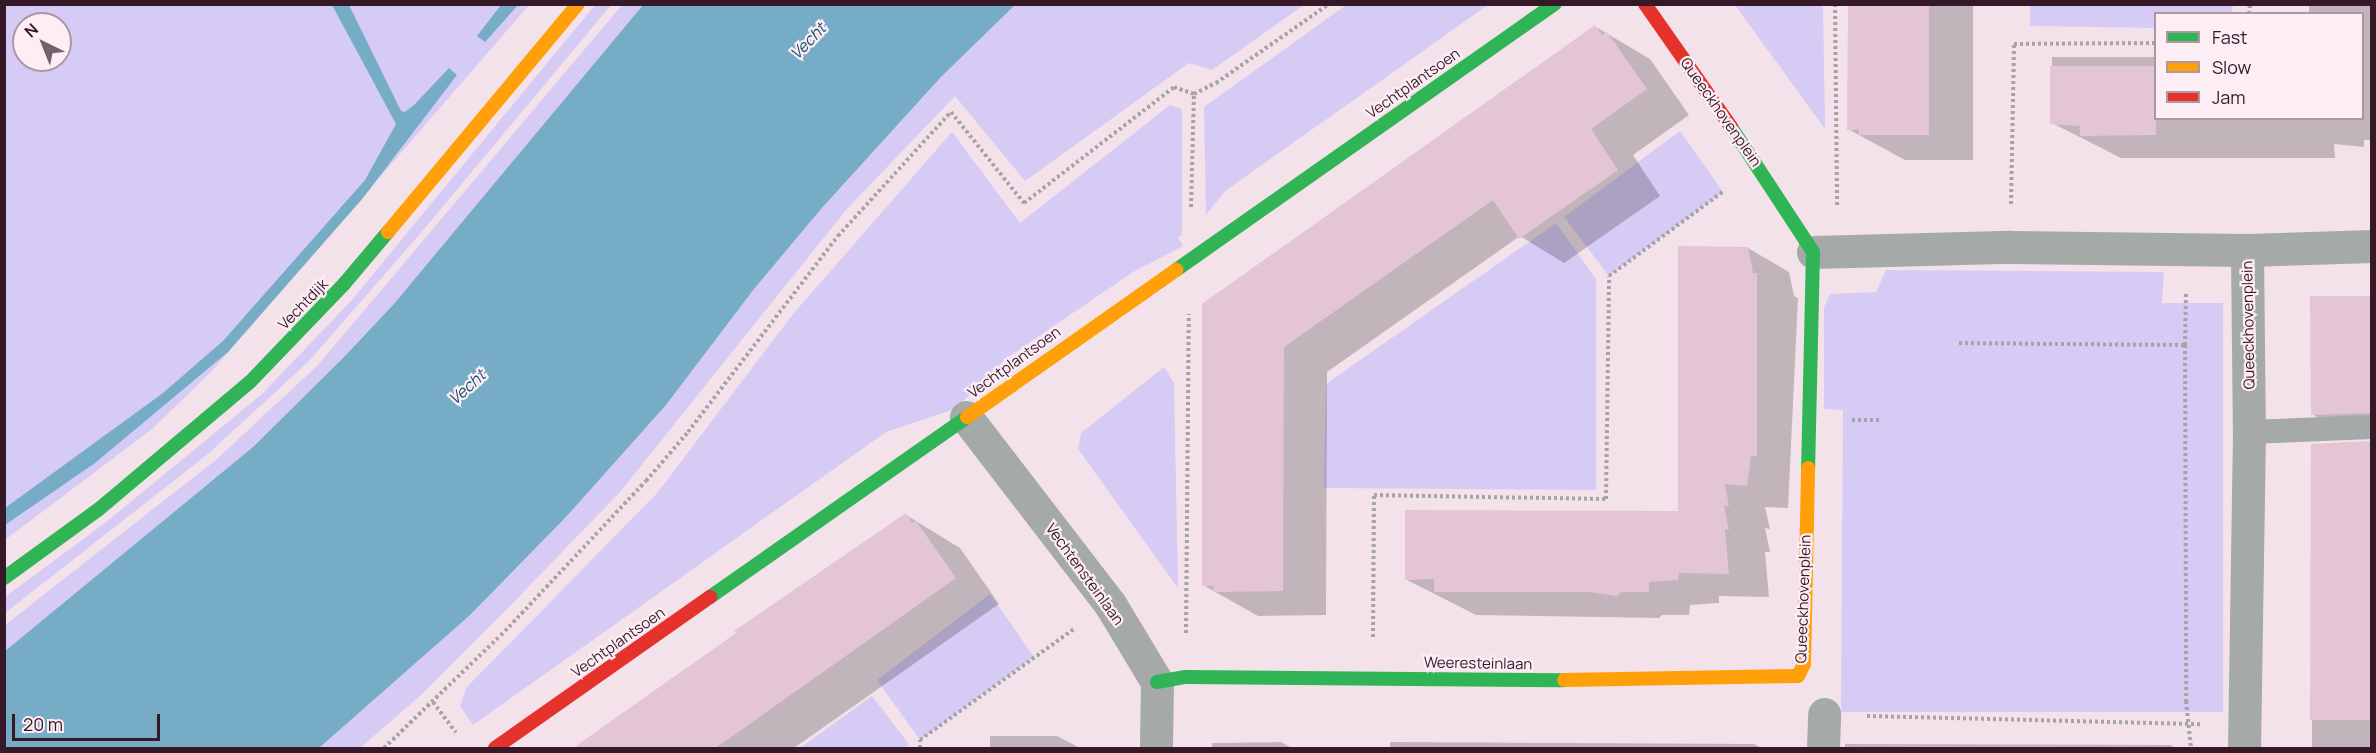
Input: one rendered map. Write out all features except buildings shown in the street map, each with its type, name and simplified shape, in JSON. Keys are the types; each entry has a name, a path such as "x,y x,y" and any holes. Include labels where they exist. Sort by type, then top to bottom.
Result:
{"street":[{"name":"Vechtdijk","path":"4,578 99,509 250,382 344,284 578,4"},
{"name":"Vechtplantsoen","path":"495,748 1190,257 1555,4"},
{"name":"Queeckhovenplein","path":"1645,4 1758,165 1825,252 1804,664 1798,675"},
{"path":"2247,250 2372,246"},
{"name":"Queeckhovenplein","path":"1825,252 2010,247 2247,250 2249,432 2244,737"},
{"name":"Vechtensteinlaan","path":"966,417 1110,604 1172,680"},
{"name":"Weeresteinlaan","path":"1172,680 1373,678 1523,681 1798,675"},
{"path":"1156,748 1172,680"},
{"path":"1823,748 1824,714"}],"lane":[{"path":"2249,432 2372,427"}],"path":[{"path":"384,748 505,631 653,472 838,236 951,112 1024,203 1174,87 1194,94 1216,83 1329,4"},
{"path":"1825,252 1835,4"},
{"path":"2010,247 2013,44 2154,43"},
{"path":"1172,680 1190,257 1194,94"},
{"path":"1373,678 1374,495 1606,499 1609,276 1758,165"},
{"path":"2187,249 2186,701 2191,723 2191,748"},
{"path":"1959,343 2185,345"},
{"path":"920,748 920,740 1110,604"},
{"path":"433,702 464,741"},
{"path":"1824,714 2191,723 2244,737"}],"shaded area":[{"path":"2233,4 2232,12 2154,12 2154,28 2030,26 2030,5"},
{"path":"5,5 529,5 212,371 152,429 5,540"},
{"path":"595,5 611,5 419,235 308,362 208,454 5,613 5,597 105,523 262,394 351,301"},
{"path":"622,5 643,5 393,305 343,358 253,447 5,651 5,625 217,459 318,365"},
{"path":"1015,5 1304,5 1212,70 1189,63 1025,181 955,96 846,210 620,492 508,608 421,695 360,748 319,748 469,616 566,517 666,405 754,289 821,209 941,77"},
{"path":"1346,5 1488,5 1225,191 1206,215 1204,107"},
{"path":"1735,5 1823,5 1825,129"},
{"path":"1170,105 1182,109 1182,235 1178,237 1183,246 1133,272 1007,358 955,409 886,432 473,725 460,706 467,687 658,492 793,314 952,132 1020,223"},
{"path":"1680,131 1723,192 1609,276 1564,217"},
{"path":"1556,223 1596,279 1596,490 1324,488 1326,384"},
{"path":"1886,270 2164,272 2162,303 2223,303 2223,712 1841,712 1843,410 1824,409 1824,308 1830,294 1876,292"},
{"path":"1164,367 1174,383 1178,588 1078,449 1081,433"},
{"path":"990,594 1034,657 920,740 877,680"},
{"path":"872,696 908,743 907,748 800,748"}],"water":[{"path":"332,5 349,5 401,111 405,112 415,104 449,68 457,75 363,198 228,352 95,463 5,525 5,508 163,393 223,341 365,180 396,124"},
{"path":"501,5 518,5 485,42 477,36"},
{"name":"Vecht","path":"643,5 1015,5 941,77 821,209 754,289 666,405 566,517 469,616 319,748 5,748 5,651 253,447 343,358 393,305"}],"traffic: fast":[{"path":"1176,270 1555,4"},
{"path":"1731,127 1813,252 1808,468"},
{"path":"4,578 99,509 250,382 344,284 388,232"},
{"path":"710,597 967,417"},
{"path":"1157,682 1186,677 1564,680"}],"traffic: slow":[{"path":"388,232 578,4"},
{"path":"967,417 1176,270"},
{"path":"1564,680 1798,676 1804,664 1808,468"}],"traffic: jam":[{"path":"1645,4 1731,127"},
{"path":"495,748 710,597"}]}
